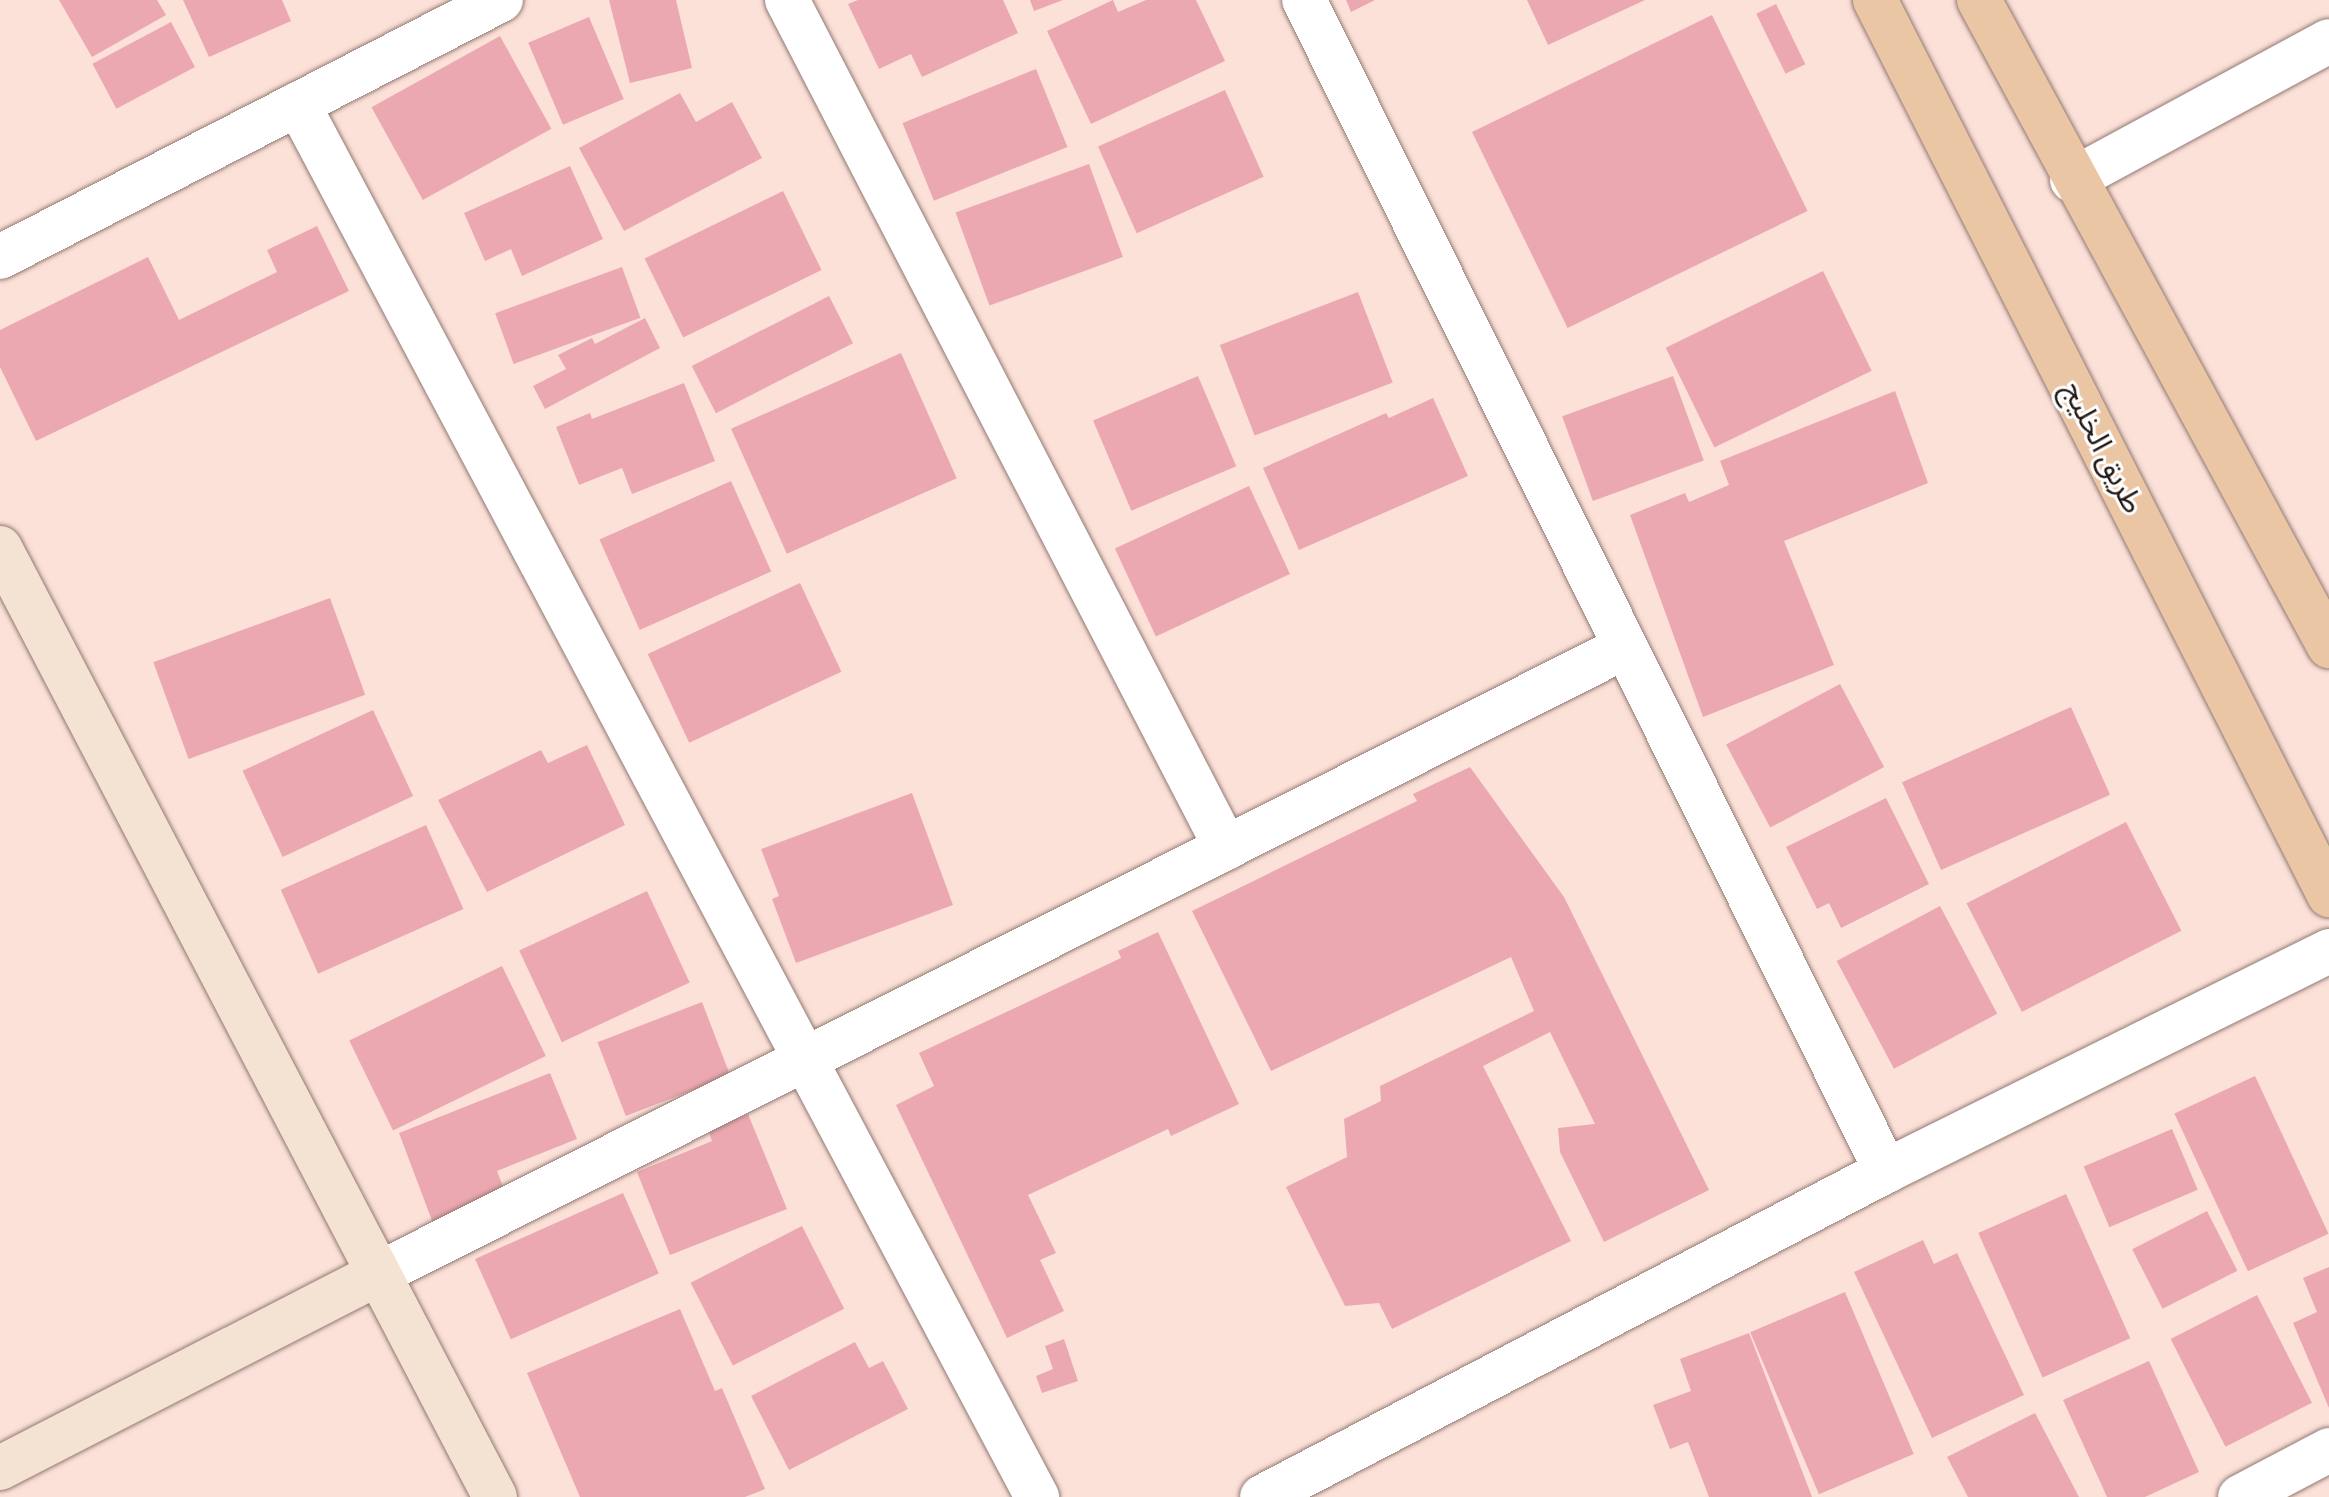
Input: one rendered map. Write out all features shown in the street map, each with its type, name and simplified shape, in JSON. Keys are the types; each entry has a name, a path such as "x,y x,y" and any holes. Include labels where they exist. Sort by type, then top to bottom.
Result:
{"main road":[{"name":"طريق الخليج","path":"1875,0 2329,895"},
{"path":"1979,0 2072,180 2329,646"}],"street":[{"path":"0,257 501,0"},
{"path":"787,0 1226,848"},
{"path":"1304,0 1886,1171"},
{"path":"2072,180 2329,41"},
{"path":"298,104 1037,1497"},
{"path":"0,548 495,1497"},
{"path":"0,1468 378,1274 1625,647"},
{"path":"1262,1497 1886,1171 2329,951"},
{"path":"2240,1497 2329,1450"}],"building":[{"path":"59,0 157,0 166,15 92,57"},
{"path":"183,0 282,0 291,21 209,57"},
{"path":"609,0 676,0 692,68 630,83"},
{"path":"858,0 1003,0 1018,33 922,77 911,54 879,69 848,4"},
{"path":"1030,0 1063,0 1034,11"},
{"path":"1113,0 1118,12 1146,0 1196,0 1225,61 1091,124 1047,31"},
{"path":"1346,0 1375,0 1351,12"},
{"path":"1527,0 1645,0 1548,45"},
{"path":"1776,4 1805,64 1786,74 1756,14"},
{"path":"1712,15 1808,211 1568,328 1472,132"},
{"path":"589,17 624,99 563,125 528,43"},
{"path":"171,22 195,67 116,109 92,64"},
{"path":"500,36 551,129 423,200 371,107"},
{"path":"1036,69 1067,147 934,201 902,123"},
{"path":"1225,90 1264,177 1137,233 1098,147"},
{"path":"680,93 696,122 732,102 762,158 624,231 579,148"},
{"path":"1089,164 1123,257 989,306 956,213"},
{"path":"570,166 603,239 522,276 511,249 485,261 464,213"},
{"path":"783,191 822,270 683,338 645,259"},
{"path":"317,226 349,291 36,441 0,367 0,330 148,257 179,320 277,272 267,250"},
{"path":"622,267 640,318 514,364 495,313"},
{"path":"1823,271 1872,371 1714,447 1666,348"},
{"path":"1358,292 1393,383 1255,436 1220,345"},
{"path":"829,296 853,343 716,413 692,366"},
{"path":"645,318 660,348 545,409 533,386 566,369 558,355 592,338 595,344"},
{"path":"901,353 957,478 787,554 731,429"},
{"path":"1198,376 1236,466 1131,511 1093,421"},
{"path":"1673,376 1704,461 1593,501 1562,416"},
{"path":"684,383 715,461 632,494 622,468 579,485 556,427 590,413 592,419"},
{"path":"1895,391 1928,483 1784,541 1834,665 1703,717 1630,515 1685,493 1689,502 1729,485 1720,461"},
{"path":"1433,398 1468,476 1299,550 1263,468 1386,413 1389,418"},
{"path":"731,481 771,571 640,630 599,540"},
{"path":"1249,486 1290,574 1156,636 1115,549"},
{"path":"800,583 841,672 689,743 648,654"},
{"path":"330,598 365,695 189,759 153,662"},
{"path":"1840,684 1884,767 1770,828 1726,745"},
{"path":"2071,707 2110,795 1941,870 1902,782"},
{"path":"373,710 413,796 283,857 242,771"},
{"path":"587,745 625,825 487,892 438,800 541,750 548,763"},
{"path":"1470,767 1564,897 1709,1190 1604,1242 1560,1152 1558,1128 1595,1124 1550,1032 1483,1066 1571,1241 1392,1329 1379,1303 1345,1306 1286,1187 1347,1157 1344,1119 1381,1101 1380,1086 1534,1011 1511,957 1271,1071 1192,911 1417,801 1413,794"},
{"path":"912,793 953,905 796,963 772,899 779,896 761,849"},
{"path":"1886,798 1929,884 1841,928 1829,903 1817,909 1786,847"},
{"path":"2126,822 2181,931 2022,1012 1967,903"},
{"path":"426,825 463,909 318,974 281,890"},
{"path":"647,891 690,983 562,1042 519,951"},
{"path":"1940,906 1997,1014 1894,1069 1837,961"},
{"path":"1158,932 1239,1104 1171,1136 1168,1129 1028,1195 1056,1253 1040,1260 1064,1311 1007,1338 896,1105 934,1086 919,1053 1121,958 1118,951"},
{"path":"502,966 546,1056 393,1130 349,1041"},
{"path":"702,1002 730,1076 626,1116 597,1042"},
{"path":"550,1073 577,1139 497,1171 507,1197 434,1226 399,1133"},
{"path":"2255,1076 2329,1234 2248,1271 2174,1114"},
{"path":"748,1114 787,1209 670,1255 637,1172 712,1141 708,1130"},
{"path":"2172,1129 2198,1190 2109,1227 2084,1167"},
{"path":"623,1193 659,1273 511,1339 475,1259"},
{"path":"2066,1194 2130,1338 2043,1377 1978,1233"},
{"path":"2207,1211 2237,1271 2163,1309 2132,1249"},
{"path":"802,1226 844,1309 733,1366 691,1283"},
{"path":"1923,1240 1934,1264 1957,1253 2024,1395 1932,1438 1854,1272"},
{"path":"2329,1267 2329,1408 2293,1323 2317,1312 2303,1278"},
{"path":"1845,1292 1914,1454 1819,1494 1750,1332"},
{"path":"2257,1295 2312,1403 2226,1447 2171,1339"},
{"path":"680,1309 715,1391 722,1388 765,1489 745,1497 580,1497 527,1373"},
{"path":"1749,1333 1812,1497 1709,1497 1688,1442 1670,1449 1653,1405 1691,1391 1680,1359"},
{"path":"1064,1339 1078,1381 1042,1393 1036,1376 1053,1369 1045,1346"},
{"path":"855,1342 869,1368 883,1361 908,1409 789,1470 751,1396"},
{"path":"2149,1361 2199,1472 2145,1497 2107,1497 2063,1400"},
{"path":"2035,1413 2079,1497 1968,1497 1947,1457"}]}
